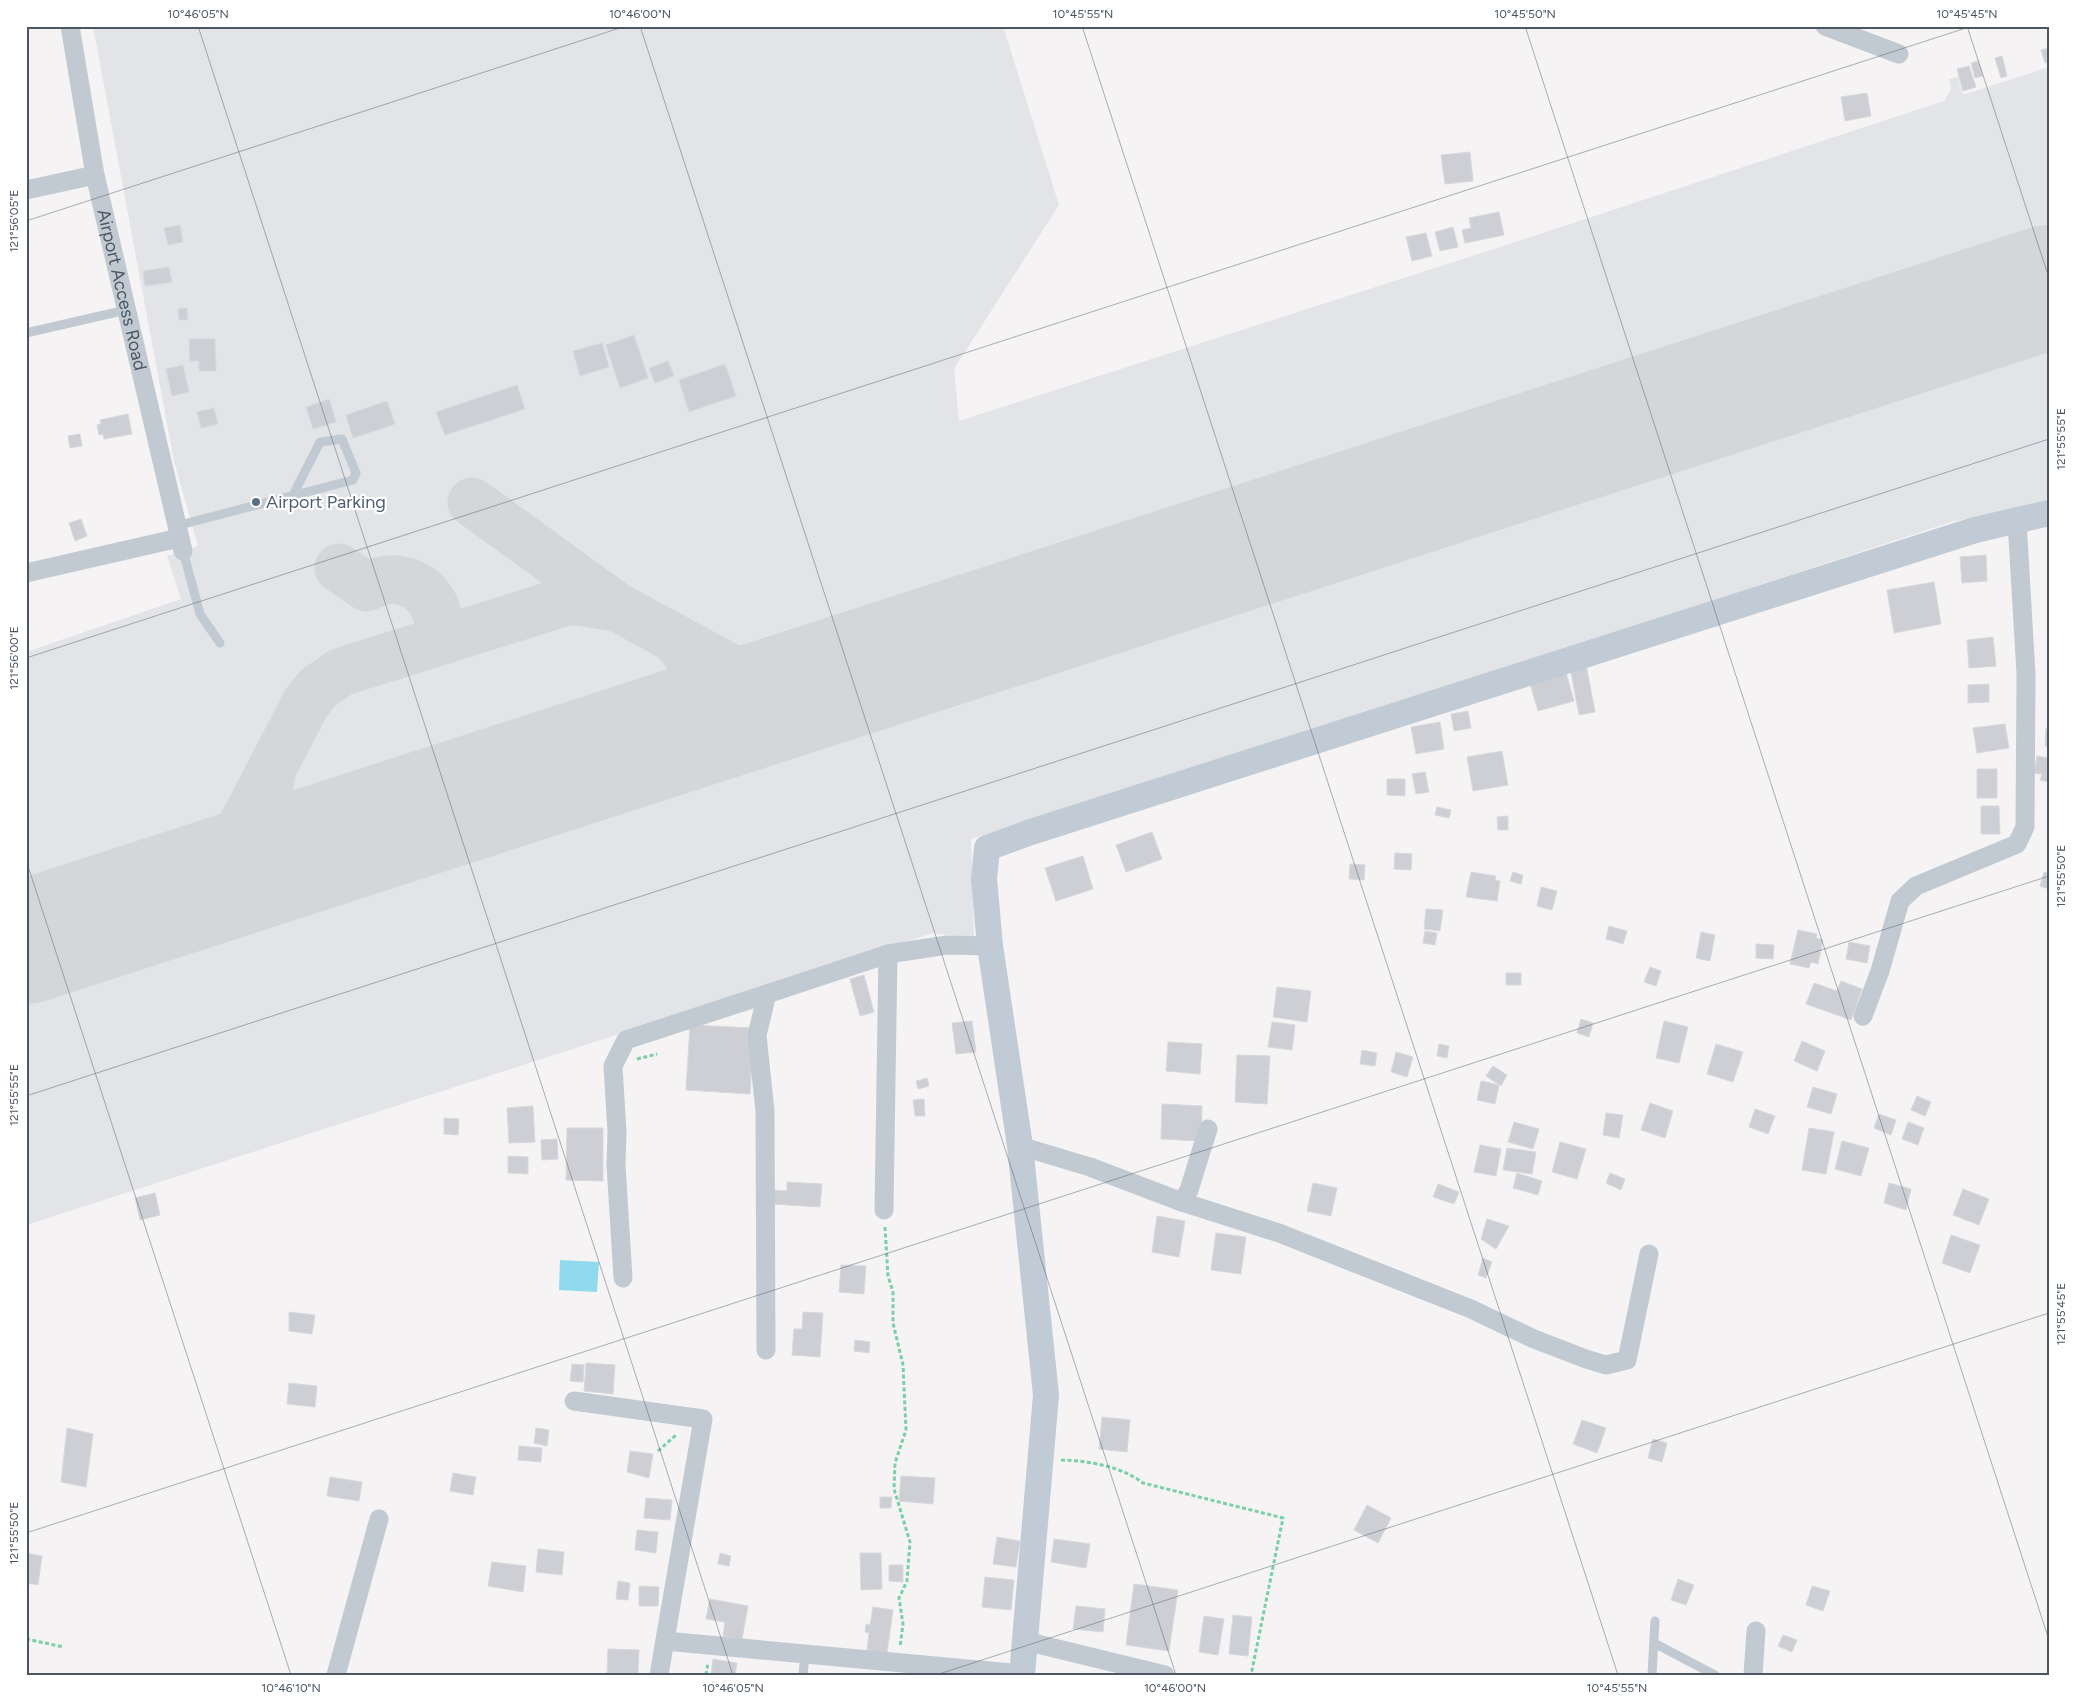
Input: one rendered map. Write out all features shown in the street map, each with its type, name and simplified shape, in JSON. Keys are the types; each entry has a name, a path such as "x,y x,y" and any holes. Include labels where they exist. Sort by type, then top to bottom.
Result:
{"street":[{"name":"Airport Access Road","path":"70,26 95,175 180,538"},
{"path":"1825,26 1899,54"},
{"path":"26,190 95,175"},
{"path":"666,1641 1022,1674 1046,1395 1020,1146 990,946 984,879 988,848 1030,832 1976,530 2049,513"},
{"path":"1863,1016 1880,971 1900,901 1916,886 2017,844 2026,827 2026,674 2017,521"},
{"path":"26,572 180,538"},
{"path":"623,1278 613,1066 626,1040 888,954 947,945 990,946"},
{"path":"884,1210 888,954"},
{"path":"766,1350 765,1111 757,1035 767,994"},
{"path":"1182,1202 1189,1190 1208,1129"},
{"path":"1020,1146 1090,1167 1182,1202 1279,1233 1471,1309 1534,1339 1606,1365 1628,1360 1649,1254"},
{"path":"574,1401 703,1419 659,1675"},
{"path":"336,1675 379,1519"},
{"path":"1753,1675 1756,1631"},
{"path":"1025,1642 1165,1675"}],"lane":[{"path":"26,333 126,310"},
{"path":"220,643 200,614 180,538 293,495 354,480 356,473 342,440 320,442 293,495"},
{"path":"1652,1675 1655,1621"},
{"path":"1654,1643 1705,1673 1715,1675"},
{"path":"803,1675 805,1654"}],"path":[{"path":"884,1210 888,1276 894,1292 893,1323 903,1366 906,1430 895,1463 894,1489 910,1542 907,1581 899,1598 903,1624 898,1662"},
{"path":"1040,1459 1084,1461 1129,1473 1143,1483 1283,1518 1251,1675"},
{"path":"26,1639 64,1647"}],"shaded area":[{"path":"93,26 1003,26 1059,205 954,369 959,421 1494,249 1944,101 1951,89 1949,79 1958,77 1963,95 2049,67 2049,501 1951,522 1145,788 971,839 974,938 933,933 26,1225 26,652 181,599 167,556 198,546 174,461"}],"water":[{"path":"560,1260 599,1262 597,1292 559,1290"}],"building":[{"path":"2049,48 2049,62 2045,63 2041,50"},
{"path":"2002,56 2007,76 2001,78 1995,58"},
{"path":"1978,61 1983,76 1975,78 1971,63"},
{"path":"1969,66 1976,87 1963,91 1957,69"},
{"path":"1867,93 1871,116 1845,121 1841,97"},
{"path":"1470,152 1473,181 1445,184 1441,155"},
{"path":"1499,212 1504,235 1465,243 1462,230 1471,228 1469,218"},
{"path":"180,225 183,242 168,245 164,228"},
{"path":"1453,227 1458,247 1440,251 1435,232"},
{"path":"1426,233 1432,256 1412,261 1406,237"},
{"path":"169,267 172,282 145,286 143,271"},
{"path":"187,308 188,320 179,320 178,309"},
{"path":"634,335 648,378 620,388 606,345"},
{"path":"189,339 215,339 216,371 199,371 199,361 190,361"},
{"path":"602,343 609,367 580,376 573,351"},
{"path":"668,361 674,376 655,383 649,368"},
{"path":"725,364 736,396 689,412 679,380"},
{"path":"183,365 189,392 172,396 166,369"},
{"path":"517,385 525,409 445,435 436,412"},
{"path":"329,399 336,422 313,429 306,407"},
{"path":"387,401 395,424 353,438 346,415"},
{"path":"214,408 218,424 201,428 197,412"},
{"path":"128,414 132,434 104,439 103,434 99,435 97,425 101,424 100,420"},
{"path":"80,434 82,446 70,448 68,436"},
{"path":"81,519 87,536 75,541 69,523"},
{"path":"1986,555 1987,581 1962,583 1960,557"},
{"path":"1934,582 1941,624 1894,633 1887,590"},
{"path":"1993,637 1996,666 1969,668 1967,640"},
{"path":"1586,664 1595,712 1579,715 1570,667"},
{"path":"1565,669 1574,701 1538,711 1529,680"},
{"path":"1989,684 1989,702 1968,703 1968,685"},
{"path":"1468,711 1471,728 1454,731 1451,714"},
{"path":"1440,722 1444,749 1416,754 1411,727"},
{"path":"2005,724 2009,748 1977,753 1973,728"},
{"path":"2046,728 2049,728 2049,746 2045,746"},
{"path":"1502,751 1508,785 1473,791 1467,757"},
{"path":"2037,756 2049,758 2049,782 2040,780 2042,774 2034,773"},
{"path":"1977,769 1997,769 1997,798 1977,798"},
{"path":"1425,772 1429,792 1416,794 1412,774"},
{"path":"1387,779 1405,779 1405,796 1387,795"},
{"path":"1981,806 1999,806 2000,834 1981,834"},
{"path":"1437,807 1451,810 1449,818 1435,815"},
{"path":"1508,816 1508,830 1498,830 1497,817"},
{"path":"1152,832 1162,859 1126,872 1116,845"},
{"path":"1395,853 1412,854 1411,870 1394,869"},
{"path":"1083,856 1093,889 1056,901 1045,868"},
{"path":"1350,864 1365,865 1364,880 1349,879"},
{"path":"1471,872 1496,876 1495,880 1500,881 1497,901 1466,897"},
{"path":"1513,872 1523,875 1521,884 1510,881"},
{"path":"2044,872 2049,874 2049,889 2040,886"},
{"path":"1541,887 1557,891 1552,910 1537,906"},
{"path":"1426,909 1443,910 1440,931 1424,929"},
{"path":"1609,926 1627,931 1623,944 1606,939"},
{"path":"1798,930 1817,934 1816,938 1823,940 1818,964 1811,962 1809,968 1790,964"},
{"path":"1425,931 1437,933 1435,945 1423,943"},
{"path":"1701,932 1715,935 1710,961 1696,958"},
{"path":"1849,942 1870,946 1867,963 1846,959"},
{"path":"1756,944 1774,945 1773,959 1756,958"},
{"path":"1650,967 1661,971 1656,986 1644,982"},
{"path":"1506,973 1521,973 1521,985 1506,985"},
{"path":"864,975 874,1012 860,1016 850,979"},
{"path":"1841,981 1862,989 1851,1020 1806,1004 1814,983 1837,991"},
{"path":"1277,987 1311,991 1307,1022 1273,1017"},
{"path":"1581,1019 1593,1023 1589,1037 1577,1033"},
{"path":"972,1021 976,1052 956,1054 952,1023"},
{"path":"1664,1021 1688,1027 1679,1063 1656,1058"},
{"path":"1272,1022 1295,1025 1292,1050 1268,1047"},
{"path":"690,1025 754,1028 750,1094 686,1090"},
{"path":"1802,1041 1825,1051 1817,1071 1794,1061"},
{"path":"1168,1042 1202,1044 1200,1074 1166,1071"},
{"path":"1439,1044 1449,1046 1447,1058 1437,1056"},
{"path":"1716,1044 1743,1052 1733,1082 1707,1074"},
{"path":"1362,1050 1377,1053 1375,1066 1360,1064"},
{"path":"1396,1052 1413,1057 1407,1077 1391,1072"},
{"path":"1237,1055 1270,1056 1267,1104 1235,1102"},
{"path":"1493,1066 1507,1075 1501,1086 1486,1076"},
{"path":"927,1078 929,1086 918,1089 916,1081"},
{"path":"1481,1081 1499,1085 1495,1104 1477,1100"},
{"path":"1813,1087 1837,1094 1831,1114 1807,1107"},
{"path":"1917,1096 1931,1102 1925,1116 1911,1110"},
{"path":"924,1099 925,1116 915,1116 913,1100"},
{"path":"1650,1103 1673,1111 1665,1138 1641,1130"},
{"path":"1162,1104 1202,1106 1201,1141 1161,1139"},
{"path":"533,1106 535,1142 509,1143 507,1108"},
{"path":"1755,1109 1775,1116 1768,1134 1749,1127"},
{"path":"1606,1113 1623,1115 1619,1138 1603,1135"},
{"path":"1879,1114 1896,1120 1891,1135 1874,1128"},
{"path":"444,1118 459,1119 458,1135 444,1134"},
{"path":"1514,1122 1539,1129 1533,1149 1508,1142"},
{"path":"1908,1122 1924,1128 1918,1145 1902,1139"},
{"path":"567,1128 603,1128 603,1181 566,1180"},
{"path":"1809,1128 1834,1132 1826,1174 1802,1170"},
{"path":"557,1139 558,1159 542,1160 541,1140"},
{"path":"1842,1141 1869,1148 1861,1176 1835,1169"},
{"path":"1560,1142 1586,1149 1577,1179 1552,1172"},
{"path":"1480,1145 1501,1149 1496,1176 1474,1172"},
{"path":"1507,1148 1536,1152 1532,1174 1503,1170"},
{"path":"508,1156 528,1157 528,1174 508,1173"},
{"path":"1517,1173 1542,1181 1538,1195 1513,1188"},
{"path":"1610,1173 1625,1179 1621,1190 1606,1183"},
{"path":"787,1182 822,1184 820,1207 772,1204 773,1190 787,1191"},
{"path":"1313,1183 1337,1188 1331,1216 1307,1211"},
{"path":"1889,1183 1911,1189 1906,1210 1884,1203"},
{"path":"1438,1184 1459,1192 1454,1204 1433,1197"},
{"path":"1963,1189 1989,1199 1979,1225 1953,1215"},
{"path":"155,1193 160,1215 140,1220 135,1198"},
{"path":"1157,1216 1185,1221 1179,1257 1152,1252"},
{"path":"1487,1219 1509,1226 1496,1249 1481,1239"},
{"path":"1216,1233 1246,1237 1241,1274 1211,1270"},
{"path":"1951,1235 1980,1245 1970,1273 1942,1263"},
{"path":"1483,1258 1492,1262 1486,1278 1478,1275"},
{"path":"841,1265 866,1266 864,1294 839,1292"},
{"path":"289,1312 315,1315 312,1334 289,1331"},
{"path":"803,1312 823,1313 820,1357 792,1355 794,1329 802,1329"},
{"path":"855,1340 870,1342 869,1353 854,1351"},
{"path":"586,1363 615,1365 613,1394 584,1391"},
{"path":"572,1364 584,1365 583,1382 570,1381"},
{"path":"289,1383 317,1386 315,1407 287,1404"},
{"path":"1102,1417 1130,1420 1127,1452 1099,1449"},
{"path":"1582,1420 1606,1428 1597,1453 1573,1444"},
{"path":"67,1428 93,1434 86,1487 61,1482"},
{"path":"536,1428 549,1430 547,1446 534,1443"},
{"path":"1653,1439 1667,1443 1662,1462 1648,1458"},
{"path":"519,1446 542,1448 541,1462 518,1460"},
{"path":"630,1451 653,1454 649,1478 627,1472"},
{"path":"453,1473 476,1477 473,1495 450,1491"},
{"path":"901,1476 935,1478 933,1504 899,1501"},
{"path":"330,1477 362,1482 359,1501 327,1496"},
{"path":"880,1497 892,1497 891,1508 880,1508"},
{"path":"646,1498 672,1500 670,1520 644,1518"},
{"path":"1367,1505 1391,1518 1378,1543 1354,1530"},
{"path":"637,1530 658,1532 656,1553 635,1550"},
{"path":"997,1537 1020,1541 1016,1567 993,1564"},
{"path":"1054,1539 1090,1544 1086,1568 1051,1562"},
{"path":"538,1549 564,1552 562,1575 536,1572"},
{"path":"26,1553 42,1556 38,1585 26,1583"},
{"path":"720,1553 731,1556 729,1566 718,1564"},
{"path":"860,1553 881,1553 882,1589 861,1590"},
{"path":"492,1562 526,1566 523,1592 488,1586"},
{"path":"889,1565 903,1565 903,1582 889,1581"},
{"path":"985,1577 1014,1580 1011,1610 982,1607"},
{"path":"1678,1579 1694,1585 1686,1605 1671,1600"},
{"path":"618,1581 630,1583 628,1600 616,1599"},
{"path":"1134,1584 1178,1590 1169,1651 1126,1645"},
{"path":"639,1586 659,1587 658,1606 639,1606"},
{"path":"1812,1586 1830,1591 1823,1611 1806,1605"},
{"path":"710,1599 748,1606 742,1639 723,1636 725,1622 706,1619"},
{"path":"1076,1606 1105,1609 1103,1632 1073,1629"},
{"path":"873,1607 893,1610 887,1653 867,1650 869,1633 865,1632 866,1624 870,1625"},
{"path":"1233,1615 1252,1617 1248,1656 1229,1654"},
{"path":"1204,1616 1224,1619 1218,1655 1199,1652"},
{"path":"1783,1635 1797,1640 1792,1652 1778,1646"},
{"path":"608,1649 639,1650 638,1675 607,1674"},
{"path":"713,1659 737,1663 735,1675 711,1675"}],"taxiway":[{"path":"472,502 617,607 783,697"},
{"path":"339,568 367,587 382,581 396,580 410,583 421,590 431,600 437,612 439,626 436,642"},
{"path":"213,882 306,703 318,688 341,672 570,600 617,607"},
{"path":"623,749 673,729 687,719 692,712 696,694 692,666 686,652 672,637"},
{"path":"272,769 269,800 276,815 287,827 294,832 317,840 352,837"}],"runway":[{"path":"26,942 2049,287"}],"place":[{"name":"Airport Parking","path":"256,502"}]}
